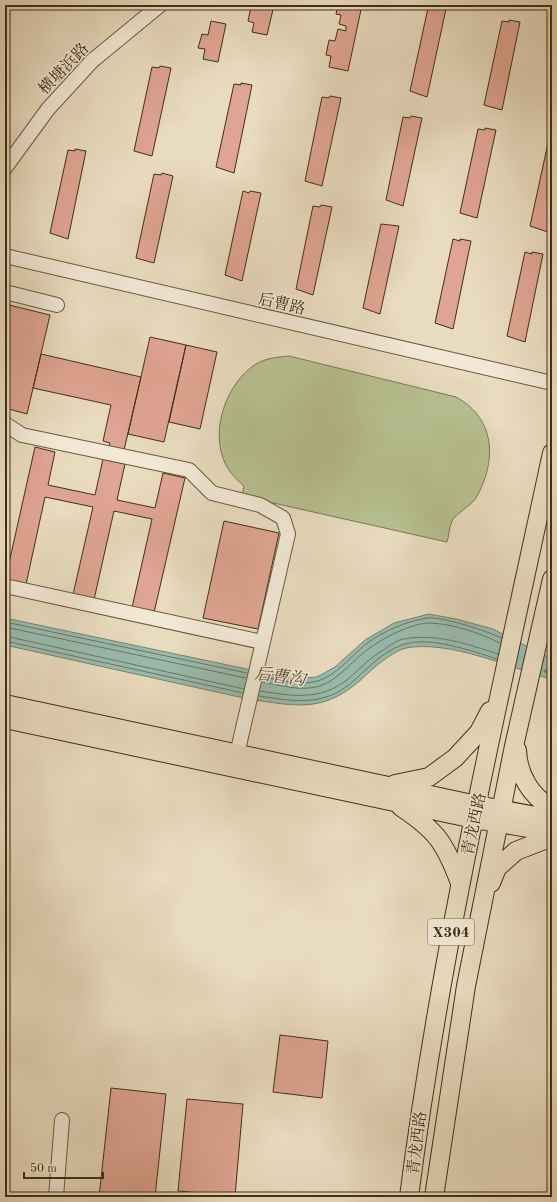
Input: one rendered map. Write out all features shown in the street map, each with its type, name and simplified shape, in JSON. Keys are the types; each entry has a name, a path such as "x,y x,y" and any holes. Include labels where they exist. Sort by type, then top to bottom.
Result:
{"main road":[{"name":"青龙西路","path":"409,1197 421,1106 460,883 552,453"},
{"name":"青龙西路","path":"434,1197 466,986 516,737 552,578"},
{"path":"390,794 429,778 455,758 479,732 500,691"},
{"path":"5,704 237,754 390,794 422,821 440,839 452,860 460,883"},
{"path":"5,719 475,812 552,818"},
{"path":"516,737 517,765 526,785 552,808"},
{"path":"500,815 552,832"},
{"path":"483,902 497,868 516,851 552,837"}],"street":[{"name":"横塘浜路","path":"5,168 48,109 92,61 160,5"},
{"name":"后曹路","path":"5,256 552,383"},
{"path":"5,292 57,305"},
{"path":"5,424 22,435 189,470 212,493 260,505 283,518 288,534 261,645 237,754"},
{"path":"5,586 261,645"},
{"path":"56,1197 62,1120"}],"green space":[{"path":"289,356 456,397 469,406 479,417 489,442 487,470 483,484 476,498 452,521 447,542 242,496 244,486 230,471 221,452 219,438 223,409 236,383 245,372 264,360"}],"water":[{"path":"429,614 456,619 493,629 552,659 547,678 458,651 422,646 406,648 389,656 350,689 336,697 323,702 296,705 248,699 5,645 5,618 294,679 317,677 335,667 365,640 394,623"}],"building":[{"path":"258,5 274,5 267,35 252,32 254,23 248,21 251,7 257,9"},
{"path":"338,5 362,5 348,71 329,67 331,56 326,55 329,40 335,41 338,29 346,31 346,26 339,24 341,15 336,14"},
{"path":"435,7 446,9 427,97 410,91 428,8 434,9"},
{"path":"509,20 520,22 502,110 484,105 502,21 509,22"},
{"path":"211,21 226,24 218,62 203,59 205,49 198,48 202,34 208,35"},
{"path":"160,66 171,68 152,156 134,151 152,67 159,68"},
{"path":"241,83 252,85 234,173 216,167 234,84 241,85"},
{"path":"330,96 341,98 322,186 305,181 322,97 329,98"},
{"path":"411,116 422,118 403,206 386,200 403,117 410,118"},
{"path":"485,128 496,130 477,218 460,213 478,129 485,130"},
{"path":"548,143 552,143 552,213 548,232 530,226"},
{"path":"75,149 86,151 68,239 50,233 68,150 75,151"},
{"path":"162,173 173,176 154,263 136,258 154,174 161,175"},
{"path":"243,191 249,193 250,191 261,193 242,281 225,275"},
{"path":"321,205 332,207 313,295 296,289 313,206 320,207"},
{"path":"381,224 399,226 380,314 363,308"},
{"path":"453,239 460,241 460,239 471,241 453,329 435,323"},
{"path":"525,252 532,254 532,252 543,254 525,342 507,336"},
{"path":"5,304 50,315 27,414 5,408"},
{"path":"150,337 186,345 164,442 128,434"},
{"path":"186,345 217,352 200,429 169,422"},
{"path":"41,354 141,377 121,463 106,460 110,443 103,441 111,405 33,388"},
{"path":"35,447 55,452 48,485 95,495 103,459 125,464 117,500 155,508 163,473 185,478 153,617 131,612 152,519 114,511 93,604 72,599 93,507 45,497 25,589 5,581"},
{"path":"224,521 279,533 258,629 203,618"},
{"path":"280,1035 328,1041 322,1098 273,1092"},
{"path":"111,1088 166,1094 155,1197 99,1197"},
{"path":"187,1099 243,1104 235,1196 178,1191"}],"waterway":[{"name":"后曹沟","path":"545,671 552,674"}]}
